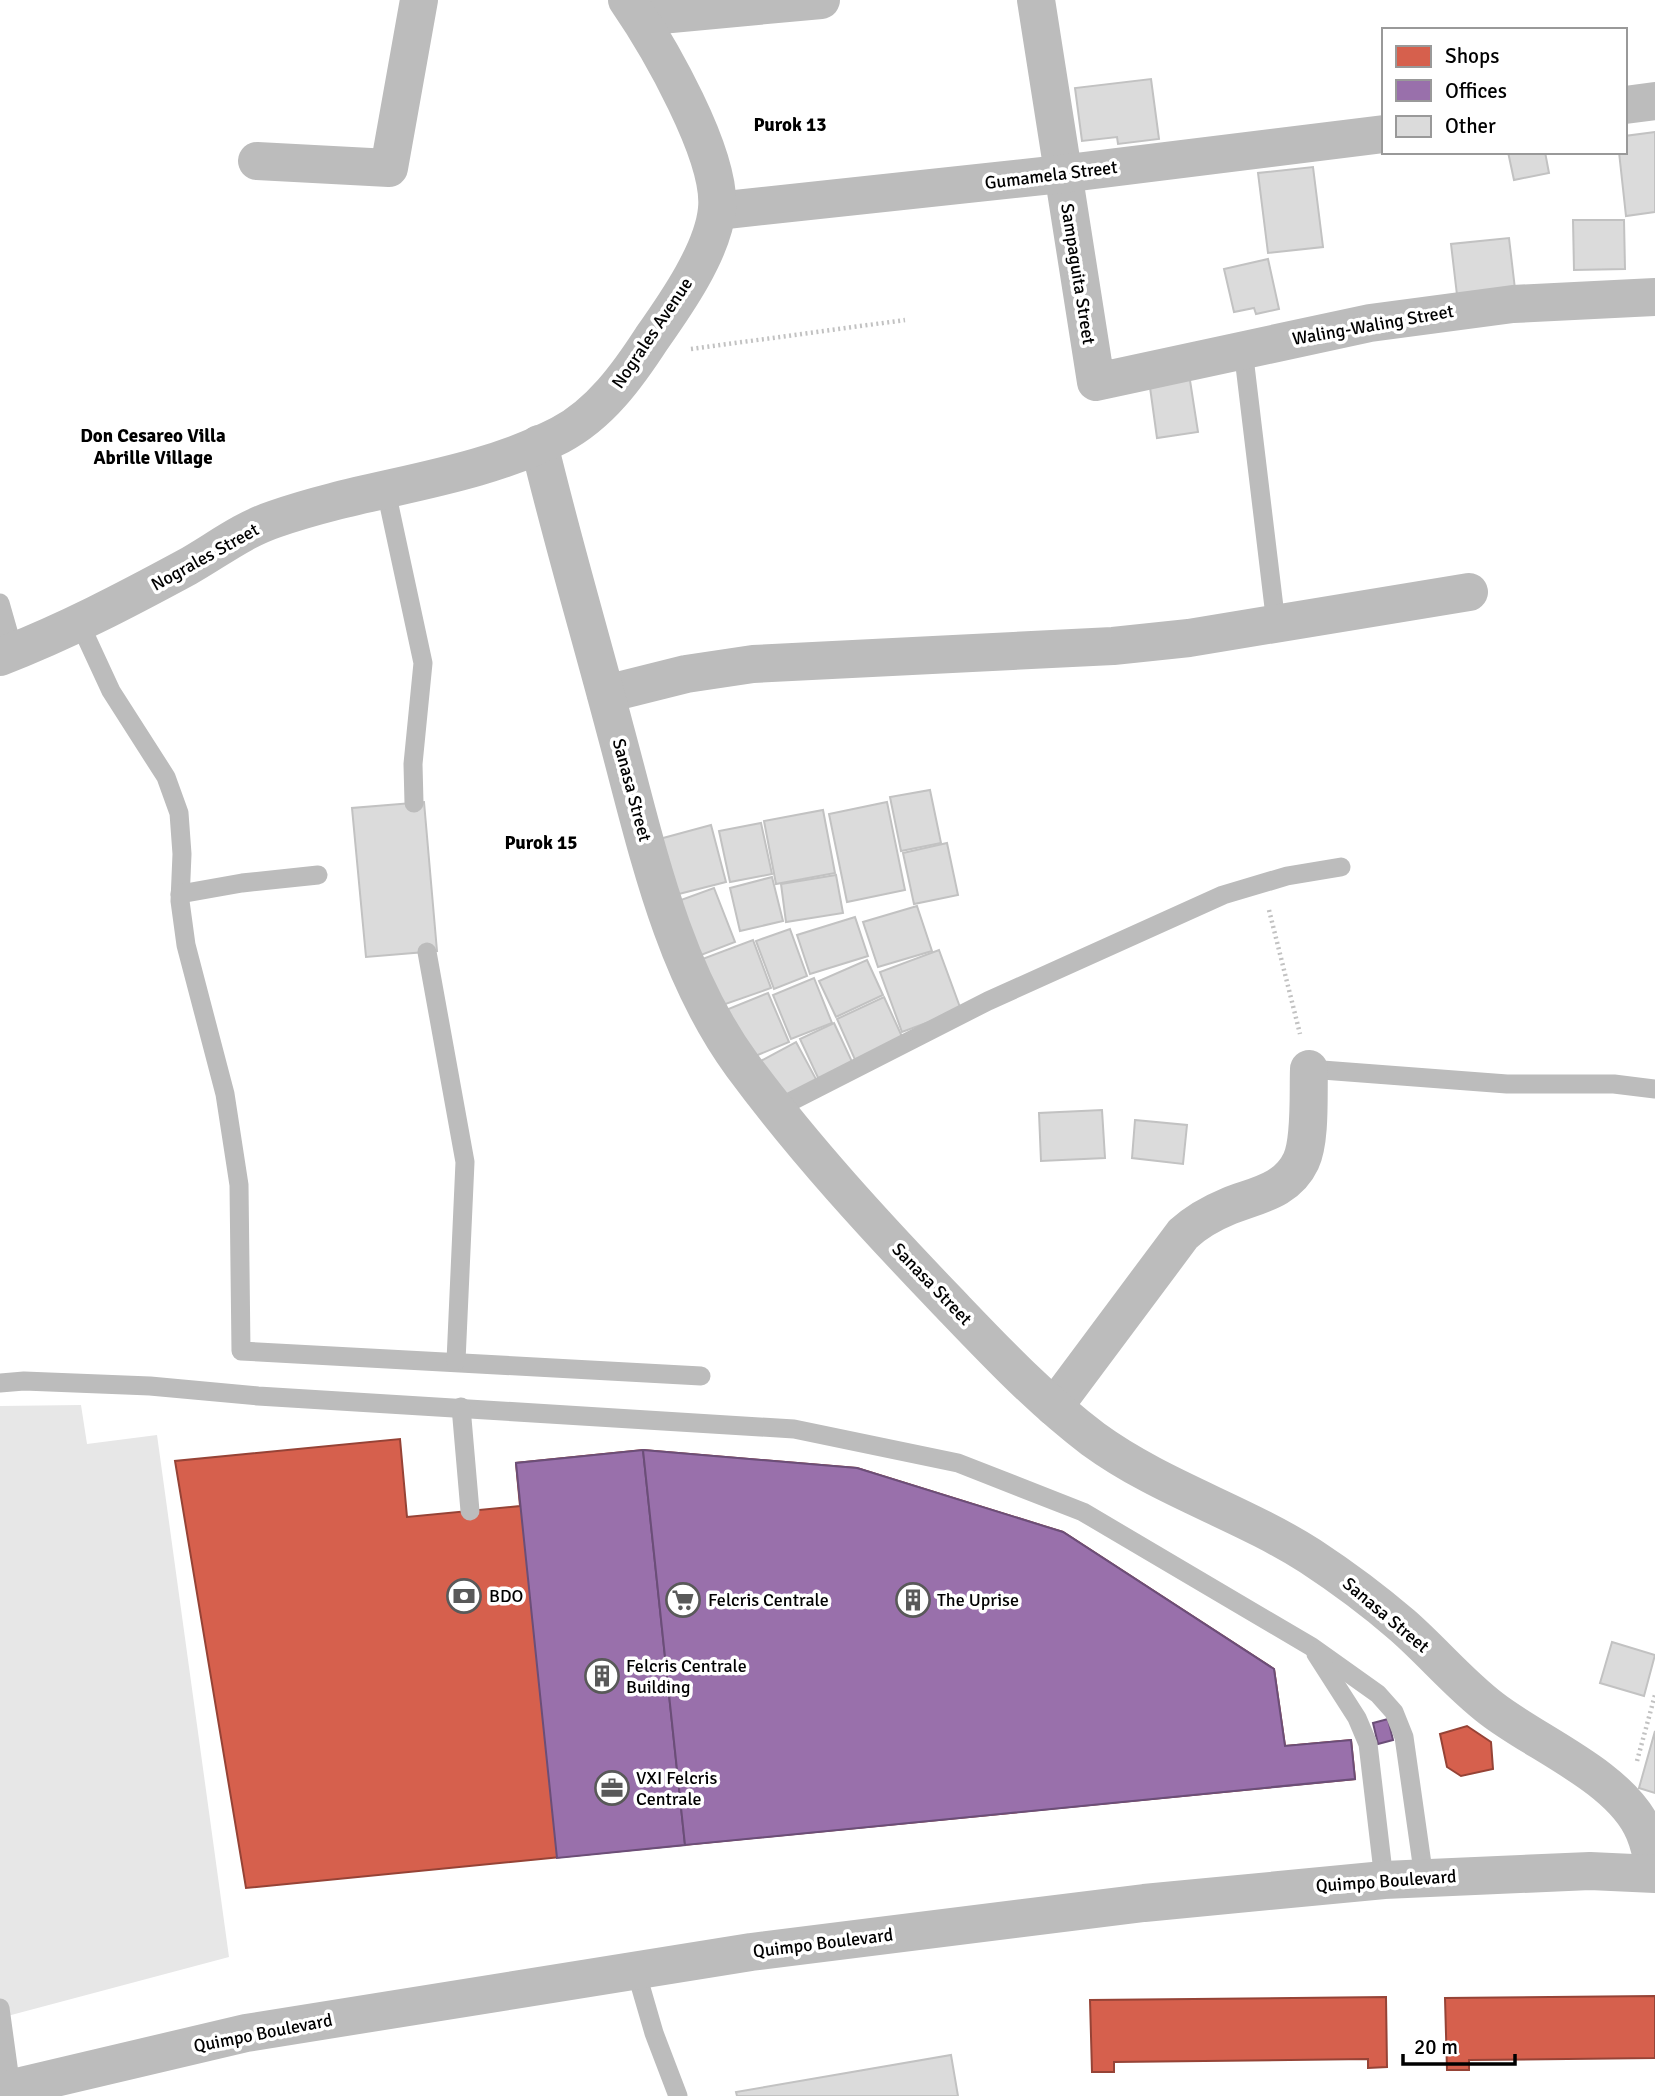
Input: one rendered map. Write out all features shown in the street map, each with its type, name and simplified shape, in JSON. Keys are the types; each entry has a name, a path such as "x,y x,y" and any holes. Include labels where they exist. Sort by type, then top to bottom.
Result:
{"street":[{"path":"257,161 389,169 419,0"},
{"path":"633,9 821,0"},
{"name":"Sampaguita Street","path":"1036,0 1061,174 1096,382"},
{"name":"Nograles Avenue","path":"539,444 583,420 615,389 640,357 674,306 702,256 717,211 717,186 710,160 681,96 633,9"},
{"path":"1627,105 1655,101"},
{"name":"Gumamela Street","path":"717,211 1061,174 1382,134"},
{"name":"Waling-Waling Street","path":"1096,382 1370,323 1513,304 1655,297"},
{"name":"Nograles Street","path":"7,655 80,624 194,563 240,533 319,506 499,461 539,444"},
{"name":"Sanasa Street","path":"539,444 662,900 687,965 738,1060 776,1109 906,1258 1054,1407 1129,1463 1297,1548 1364,1594 1491,1709 1598,1780 1626,1804 1639,1821 1647,1839 1655,1872"},
{"path":"606,694 686,674 753,664 1113,646 1276,624 1469,592"},
{"path":"1054,1407 1183,1234 1198,1220 1230,1205 1269,1193 1291,1177 1302,1159 1309,1069"},
{"name":"Quimpo Boulevard","path":"6,2090 246,2033 751,1952 1144,1903 1384,1880 1590,1871 1655,1872"}],"lane":[{"path":"1243,349 1276,624"},
{"path":"386,491 423,663 412,764 414,803"},
{"path":"0,603 7,655"},
{"path":"80,624 117,702 166,778 179,813 180,894 187,945 225,1094 239,1185 241,1352 456,1361 701,1376"},
{"path":"776,1109 988,1001 1223,895 1262,882 1341,867"},
{"path":"180,894 242,883 318,875"},
{"path":"427,952 465,1162 456,1361"},
{"path":"1309,1069 1507,1084 1614,1084 1655,1089"},
{"path":"0,1383 24,1381 150,1386 794,1429 958,1463 1083,1512 1353,1673 1394,1712 1404,1737 1424,1878"},
{"path":"461,1407 470,1511"},
{"path":"1312,1647 1357,1718 1368,1744 1384,1880"},
{"path":"636,1971 654,2033 678,2096"},
{"path":"0,2008 6,2090"}],"path":[{"path":"640,357 905,320"},
{"path":"1262,882 1309,1069"},
{"path":"1637,1763 1655,1695"}],"shaded area":[{"path":"81,1405 87,1444 157,1435 229,1957 0,2018 0,1406"}],"building: Shops":[{"name":"Felcris Centrale","path":"400,1439 407,1517 520,1506 516,1463 643,1450 857,1468 1063,1532 1274,1669 1285,1746 1351,1740 1355,1779 246,1888 175,1461"},
{"path":"1467,1726 1491,1742 1493,1769 1461,1776 1447,1767 1440,1734"},
{"path":"1655,1996 1655,2058 1469,2060 1469,2070 1447,2070 1445,1998"},
{"path":"1386,1997 1387,2067 1368,2068 1368,2059 1114,2062 1114,2072 1092,2072 1090,2000"}],"building: Offices":[{"name":"Felcris Centrale Building","path":"643,1450 685,1845 557,1858 516,1463"},
{"name":"The Uprise","path":"643,1450 857,1468 1063,1532 1274,1669 1285,1746 1351,1740 1355,1779 685,1845"},
{"path":"1388,1719 1393,1740 1378,1744 1373,1723"}],"building: Other":[{"path":"1151,79 1159,139 1118,144 1117,137 1082,141 1075,88"},
{"path":"1655,132 1655,212 1626,216 1619,154 1627,154 1627,136"},
{"path":"1508,154 1545,154 1549,173 1514,180"},
{"path":"1313,167 1323,247 1268,253 1258,173"},
{"path":"1573,220 1624,220 1625,269 1574,270"},
{"path":"1509,238 1515,289 1457,295 1451,244"},
{"path":"1268,259 1279,309 1256,314 1254,308 1234,312 1224,269"},
{"path":"1189,374 1198,432 1157,438 1149,380"},
{"path":"930,790 941,843 901,851 890,797"},
{"path":"424,802 437,951 366,957 352,808"},
{"path":"887,802 905,890 847,902 829,814"},
{"path":"823,810 835,873 776,884 764,821"},
{"path":"761,823 772,874 730,882 719,831"},
{"path":"711,825 726,882 667,897 652,841"},
{"path":"947,843 958,895 914,904 903,853"},
{"path":"836,875 843,913 786,922 781,884"},
{"path":"772,877 783,921 740,931 730,888"},
{"path":"714,888 735,942 688,960 667,905"},
{"path":"917,906 932,951 878,967 863,922"},
{"path":"855,917 868,956 810,974 797,935"},
{"path":"790,929 807,976 774,989 756,941"},
{"path":"753,940 771,988 714,1008 697,961"},
{"path":"939,950 961,1010 902,1032 880,972"},
{"path":"867,960 883,995 836,1017 819,981"},
{"path":"814,978 832,1023 791,1039 773,995"},
{"path":"768,993 789,1042 741,1062 721,1012"},
{"path":"884,997 904,1041 856,1062 837,1019"},
{"path":"834,1023 854,1066 820,1082 800,1039"},
{"path":"796,1042 817,1081 778,1103 757,1063"},
{"path":"1102,1110 1105,1158 1041,1161 1039,1113"},
{"path":"1135,1120 1187,1125 1183,1164 1132,1158"},
{"path":"1612,1642 1655,1655 1644,1696 1600,1683"},
{"path":"1655,1731 1655,1793 1639,1788"},
{"path":"951,2055 958,2096 737,2096 736,2092"}],"place":[{"name":"BDO","path":"464,1596"},
{"name":"Felcris Centrale","path":"683,1600"},
{"name":"The Uprise","path":"913,1600"},
{"name":"Felcris Centrale Building","path":"602,1676"},
{"name":"VXI Felcris Centrale","path":"612,1788"}],"district":[{"name":"Purok 13","path":"790,125"},
{"name":"Don Cesareo Villa Abrille Village","path":"153,447"},
{"name":"Purok 15","path":"541,843"}]}
